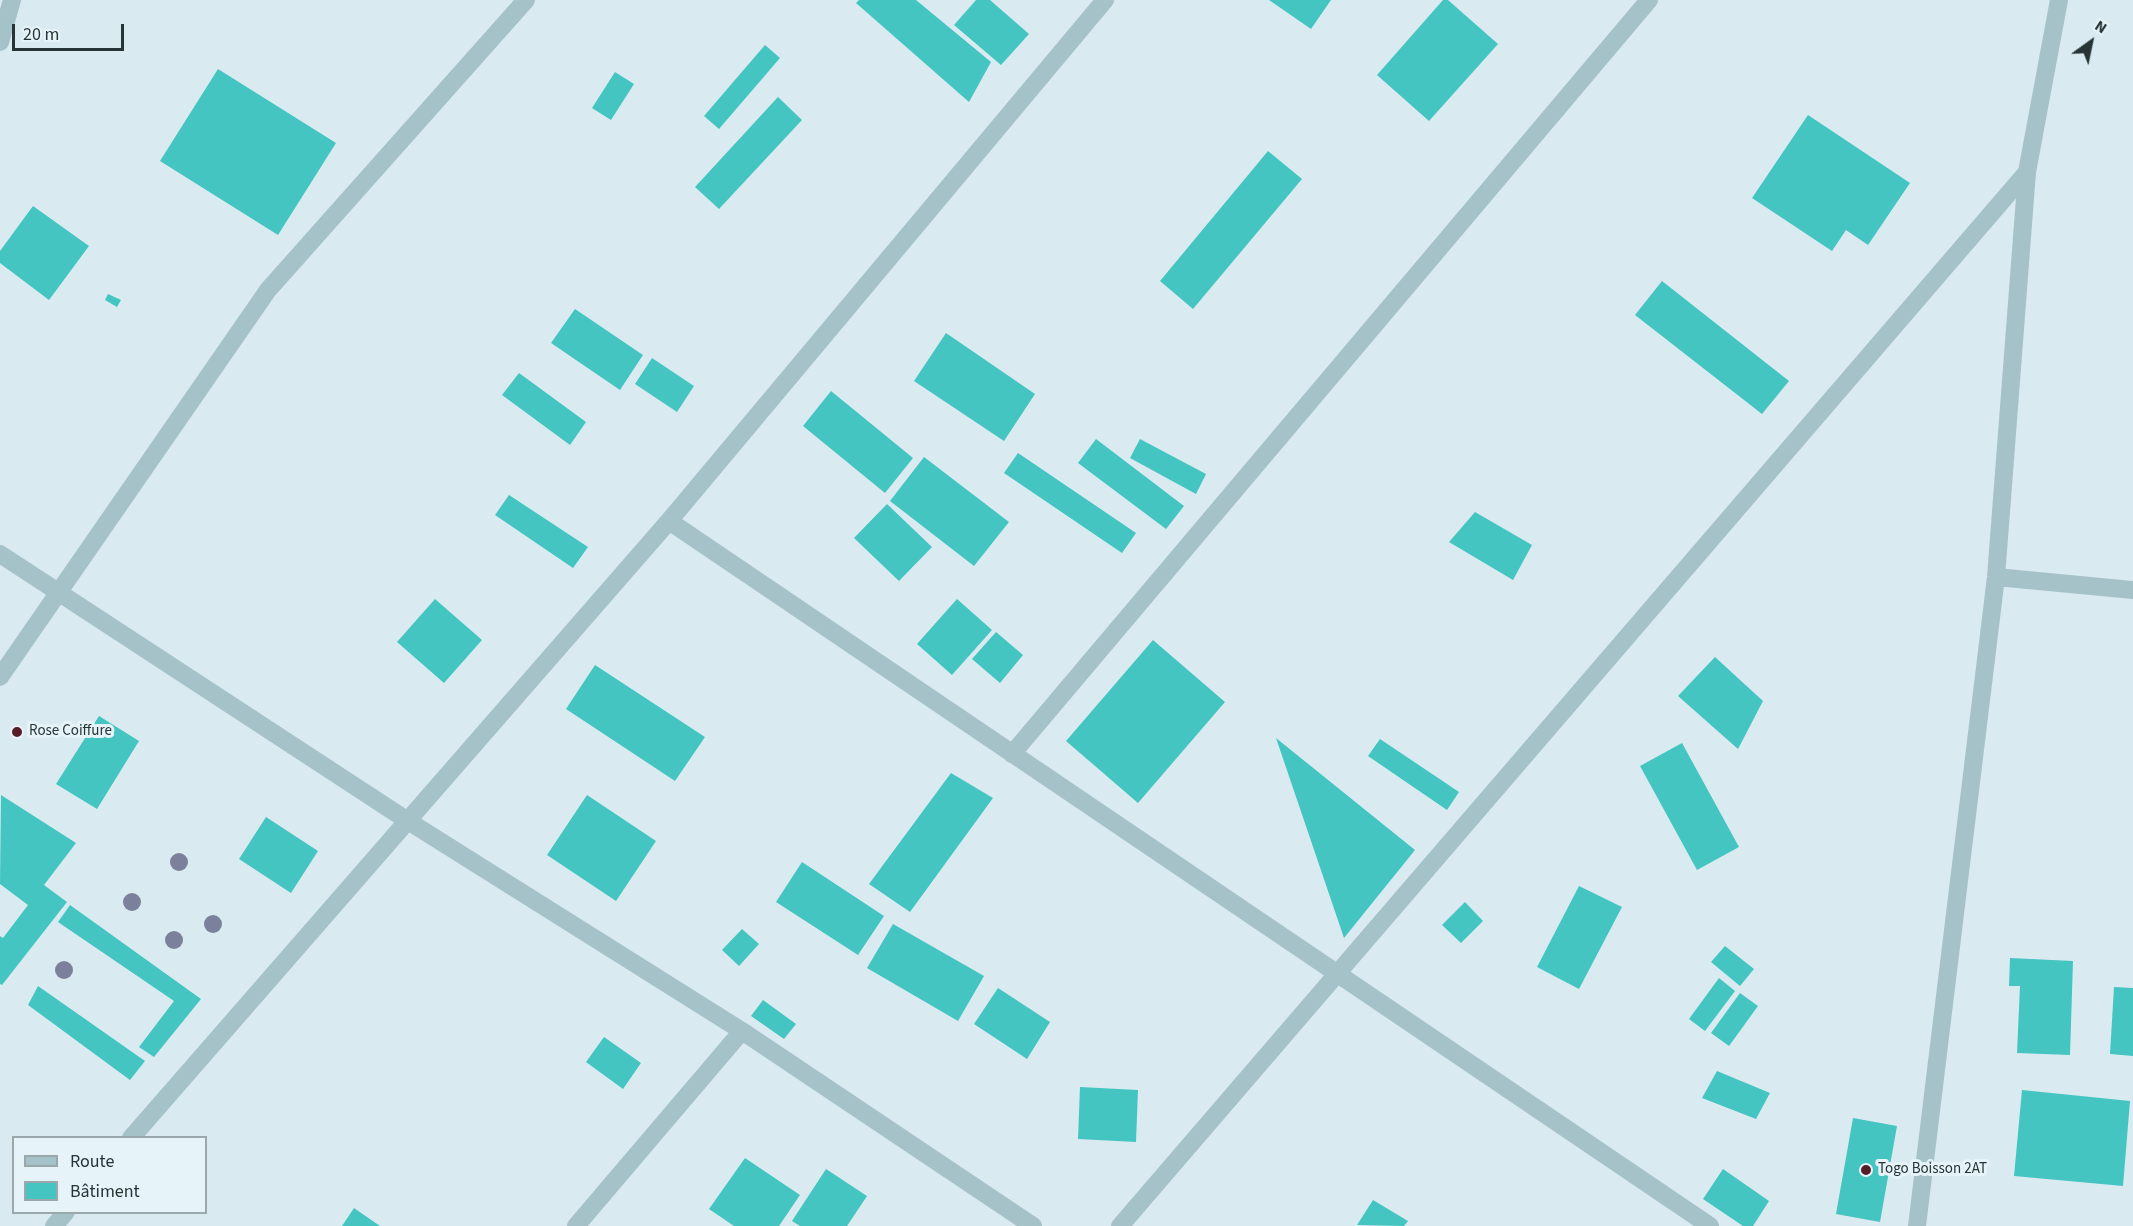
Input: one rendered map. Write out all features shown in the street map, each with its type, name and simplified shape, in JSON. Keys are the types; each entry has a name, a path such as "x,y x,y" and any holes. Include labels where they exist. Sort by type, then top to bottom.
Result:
{"street":[{"path":"0,42 12,0"},
{"path":"0,677 268,290 526,0"},
{"path":"132,1136 669,521 1105,0"},
{"path":"1012,754 1649,0"},
{"path":"1917,1226 1996,577 2027,172 2059,0"},
{"path":"1120,1226 2027,172"},
{"path":"669,521 1710,1226"},
{"path":"0,554 408,821 742,1031 1033,1226"},
{"path":"1996,577 2133,590"},
{"path":"576,1226 742,1031"},
{"path":"54,1226 64,1214"}],"building":[{"path":"859,0 916,0 991,62 969,102 856,3"},
{"path":"976,0 990,0 1029,34 1001,65 954,25"},
{"path":"1269,0 1331,0 1311,29"},
{"path":"1443,0 1448,0 1498,44 1429,121 1377,75"},
{"path":"765,45 780,58 719,129 704,116"},
{"path":"218,69 336,143 278,235 160,161"},
{"path":"615,72 634,84 611,120 592,108"},
{"path":"778,97 802,120 719,209 695,187"},
{"path":"1808,115 1910,183 1868,245 1846,230 1832,251 1752,198"},
{"path":"1268,151 1302,179 1193,309 1160,281"},
{"path":"33,206 89,246 49,300 0,263 0,251"},
{"path":"1662,281 1789,381 1762,414 1635,315"},
{"path":"108,294 121,300 117,307 105,300"},
{"path":"575,309 643,355 620,390 551,343"},
{"path":"946,333 1035,394 1004,441 914,381"},
{"path":"652,358 694,386 677,412 635,384"},
{"path":"519,373 586,422 570,445 502,395"},
{"path":"831,391 913,458 885,493 803,426"},
{"path":"1096,439 1184,506 1166,529 1078,463"},
{"path":"1140,439 1206,474 1196,494 1130,458"},
{"path":"1018,453 1136,533 1122,553 1004,473"},
{"path":"924,457 1009,522 974,566 890,501"},
{"path":"509,495 588,547 573,568 495,515"},
{"path":"887,504 932,547 899,581 854,538"},
{"path":"1475,512 1532,545 1513,580 1449,542"},
{"path":"435,599 482,640 444,683 397,642"},
{"path":"957,599 992,630 952,675 917,644"},
{"path":"996,632 1023,655 1000,683 972,659"},
{"path":"1153,640 1225,702 1138,803 1066,741"},
{"path":"1715,657 1763,701 1738,749 1678,696"},
{"path":"595,665 705,737 675,781 566,709"},
{"path":"99,716 139,741 97,809 56,784"},
{"path":"1276,738 1415,850 1344,938"},
{"path":"1380,739 1459,792 1447,810 1368,756"},
{"path":"1682,743 1739,847 1697,870 1640,766"},
{"path":"951,773 993,798 910,912 869,884"},
{"path":"1,795 76,843 44,885 67,902 2,985 0,984 0,936 3,938 28,905 0,884"},
{"path":"587,795 656,841 616,901 547,855"},
{"path":"266,817 318,851 291,893 239,859"},
{"path":"802,862 884,916 858,955 776,902"},
{"path":"1579,886 1622,907 1579,989 1537,967"},
{"path":"1465,902 1483,921 1461,943 1442,925"},
{"path":"70,905 201,999 154,1057 139,1047 174,1001 58,922"},
{"path":"893,924 984,976 958,1021 867,968"},
{"path":"742,929 759,944 739,966 722,950"},
{"path":"1725,946 1754,969 1740,986 1711,962"},
{"path":"2010,958 2073,961 2070,1055 2017,1053 2020,986 2009,986"},
{"path":"1719,978 1735,991 1705,1031 1689,1019"},
{"path":"38,986 145,1061 130,1080 28,1005"},
{"path":"2114,987 2133,988 2133,1056 2110,1054"},
{"path":"998,988 1050,1022 1027,1059 974,1024"},
{"path":"1740,993 1758,1006 1729,1046 1711,1033"},
{"path":"763,1000 796,1024 784,1039 751,1016"},
{"path":"604,1037 641,1063 623,1089 586,1062"},
{"path":"1717,1071 1770,1093 1756,1119 1702,1098"},
{"path":"1080,1087 1138,1090 1136,1142 1078,1139"},
{"path":"2022,1090 2130,1101 2123,1186 2014,1176"},
{"name":"Togo Boisson 2AT","path":"1853,1118 1897,1126 1880,1222 1836,1214"},
{"path":"745,1158 800,1195 779,1226 734,1226 709,1209"},
{"path":"826,1169 867,1196 847,1226 800,1226 792,1221"},
{"path":"1723,1169 1769,1201 1753,1226 1743,1226 1703,1199"},
{"path":"1373,1200 1408,1221 1404,1226 1357,1225"},
{"path":"354,1208 380,1226 342,1226"}],"place":[{"name":"Rose Coiffure","path":"17,732"},
{"name":"Togo Boisson 2AT","path":"1866,1170"}]}
